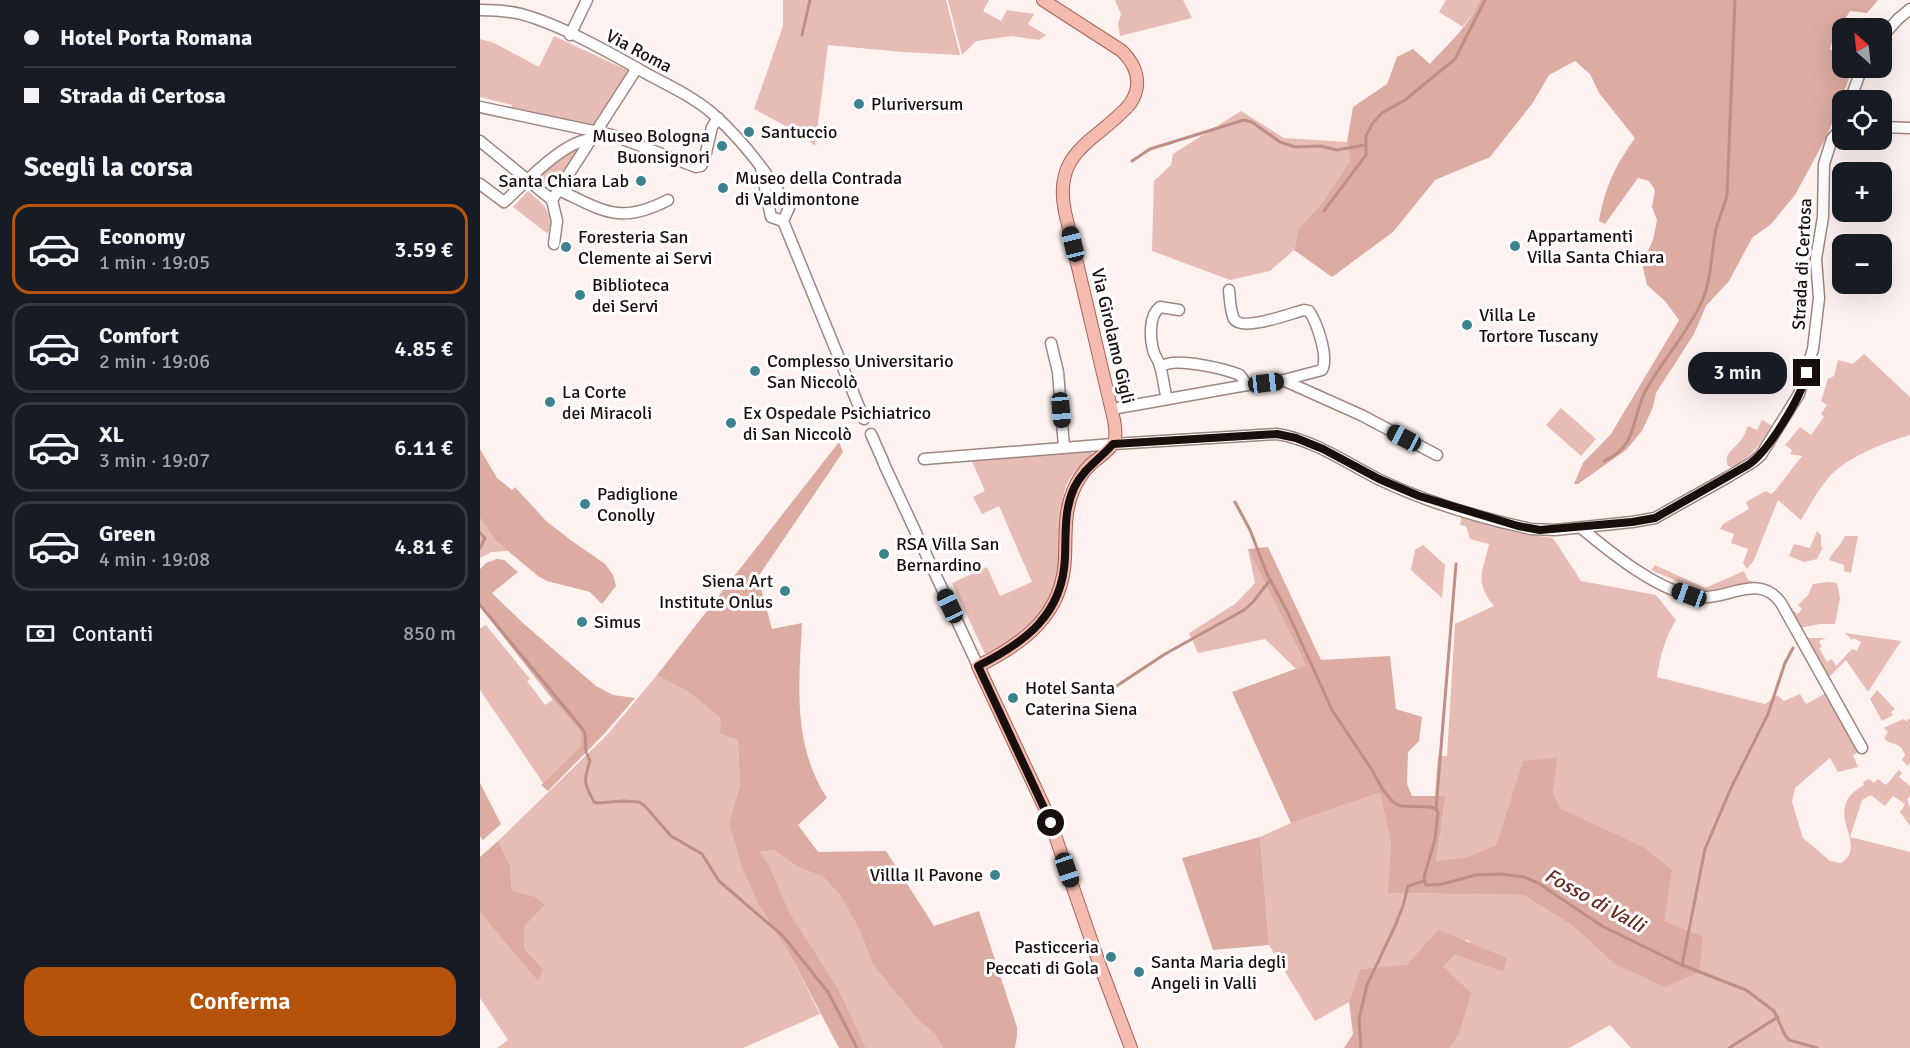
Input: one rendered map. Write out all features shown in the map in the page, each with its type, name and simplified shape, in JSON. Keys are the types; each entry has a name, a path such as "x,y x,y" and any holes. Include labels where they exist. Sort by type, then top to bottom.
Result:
{"main road":[{"name":"Via Girolamo Gigli","path":"1043,0 1122,51 1131,62 1138,80 1137,92 1133,101 1076,153 1066,169 1062,182 1065,212 1112,409 1116,430 1113,444"},
{"path":"1113,444 1082,475 1070,498 1066,511 1063,579 1052,608 1028,635 1002,654 978,666 1048,815 1131,1048"}],"street":[{"path":"570,35 587,0"},
{"path":"1892,26 1910,9"},
{"name":"Via Roma","path":"480,10 522,15 570,35 638,68 691,98 717,118 769,176 789,208 783,221 864,419"},
{"path":"552,200 638,68"},
{"path":"480,107 595,135 617,137 698,167 704,161 712,127 717,118"},
{"path":"1892,127 1910,128"},
{"path":"480,183 504,202 573,144 595,135"},
{"name":"Strada di Certosa","path":"924,459 1277,434 1296,438 1323,449 1379,479 1419,496 1540,530 1632,522 1658,516 1758,458 1799,394 1813,349 1819,298 1816,259 1823,217 1824,164 1832,139"},
{"path":"480,141 552,200 557,221 554,244"},
{"name":"Via Roma","path":"760,165 771,217 783,221"},
{"path":"559,190 604,210 624,215 646,210 668,200"},
{"path":"1112,409 1284,380 1317,373 1324,368 1319,331 1311,313 1306,309 1265,321 1239,323 1233,316 1229,290"},
{"path":"1167,399 1161,367 1152,345 1154,315 1156,309 1161,306 1179,310"},
{"path":"1051,343 1058,372 1059,448"},
{"path":"1161,367 1174,362 1213,368 1240,375 1247,385"},
{"path":"1284,380 1352,411 1437,455"},
{"path":"871,434 978,666"},
{"path":"1581,528 1633,568 1689,595 1706,597 1750,589 1766,590 1773,594 1781,603 1819,668 1862,748"}],"shaded area":[{"path":"783,0 946,0 960,55 828,45 815,146 802,135 754,109 783,26"},
{"path":"948,0 989,0 983,11 1001,21 1007,10 1034,14 1028,24 1046,35 1039,40 1011,36 976,41 962,55"},
{"path":"1115,0 1183,0 1192,18 1120,36 1118,24 1121,14"},
{"path":"1446,0 1480,0 1463,27 1439,12"},
{"path":"1480,0 1878,0 1867,13 1850,11 1846,18 1832,18 1830,49 1832,50 1832,78 1849,78 1845,90 1832,90 1832,123 1795,195 1771,224 1752,238 1729,281 1706,306 1694,334 1656,393 1653,407 1642,431 1626,450 1578,484 1574,484 1583,463 1611,434 1679,320 1665,301 1647,285 1642,264 1653,240 1657,220 1652,207 1655,190 1649,181 1638,178 1605,224 1599,221 1612,177 1635,138 1599,93 1590,74 1575,61 1549,75 1532,104 1490,157 1435,180 1393,232 1332,277 1294,250 1299,228 1322,203 1350,161 1347,142 1353,107 1387,84 1397,57 1413,49 1430,64 1465,26"},
{"path":"554,36 631,72 595,127 511,111 512,105 480,97 480,39 494,43 539,67"},
{"path":"1241,111 1284,138 1347,142 1350,161 1322,203 1299,228 1294,250 1270,271 1230,280 1152,251 1154,181 1171,165 1173,154"},
{"path":"585,142 552,193 533,178 575,144"},
{"path":"528,191 543,205 549,215 548,234 513,207"},
{"path":"1864,354 1910,397 1910,435 1867,451 1838,469 1822,486 1801,520 1778,500 1754,560 1747,569 1743,563 1748,549 1731,543 1734,534 1720,529 1723,524 1749,509 1746,502 1766,491 1771,494 1775,491 1802,456 1790,454 1792,450 1785,445 1800,427 1811,435 1824,417 1821,414 1827,405 1821,401 1828,379 1834,376 1838,360 1853,364"},
{"path":"1561,408 1596,439 1581,456 1546,425"},
{"path":"1762,420 1773,426 1745,459 1733,468 1728,466 1728,455 1742,438 1748,426 1757,430"},
{"path":"839,442 843,452 758,577 772,629 802,623 799,691 803,735 816,778 827,798 798,825 818,852 886,851 934,926 979,911 1017,1027 1015,1048 943,1048 935,1034 918,1020 873,965 860,931 840,895 823,877 798,867 774,850 760,852 769,865 790,913 839,990 866,1048 839,1048 788,951 758,903 742,867 729,822 740,785 738,740 720,734 721,718 690,693 657,675"},
{"path":"480,449 497,478 512,490 515,487 546,521 605,564 613,575 616,586 602,604 590,592 547,581 538,576 495,540 480,518"},
{"path":"1092,449 1092,454 1074,473 1065,491 1059,567 1053,592 1047,604 1022,632 1002,646 985,654 952,583 987,567 1000,596 1032,582 999,506 982,514 973,497 985,491 971,459"},
{"path":"1462,515 1518,533 1553,538 1581,581 1656,595 1676,620 1664,647 1657,677 1765,704 1777,695 1784,701 1800,694 1806,704 1828,692 1861,751 1853,755 1858,767 1838,772 1830,758 1795,788 1792,802 1803,838 1830,861 1841,863 1849,855 1851,846 1844,816 1845,805 1851,795 1869,779 1874,783 1878,779 1886,785 1899,770 1902,773 1899,777 1910,786 1910,796 1907,799 1910,808 1910,826 1900,812 1905,804 1893,796 1885,806 1871,795 1862,800 1850,837 1910,852 1910,1048 1631,1048 1610,1025 1569,1048 1450,1048 1459,1034 1443,967 1455,955 1503,972 1467,940 1408,964 1360,969 1349,1002 1315,1021 1269,945 1260,837 1291,823 1380,793 1391,843 1389,893 1523,895 1573,926 1613,963 1664,922 1583,821 1561,809 1553,793 1558,757 1523,762 1496,845 1467,857 1436,861 1446,797 1435,796 1438,756 1447,756 1455,624 1494,606 1482,583 1489,544 1470,539 1466,526 1460,525"},
{"path":"480,518 495,540 508,551 491,552 480,558"},
{"path":"1817,531 1821,535 1821,547 1823,547 1817,559 1804,562 1789,556 1794,544 1810,548"},
{"path":"1845,536 1858,536 1851,573 1844,571 1844,565 1829,560"},
{"path":"1423,545 1445,565 1442,598 1411,570 1415,550"},
{"path":"1268,547 1321,660 1390,656 1396,709 1422,717 1419,741 1408,752 1407,784 1412,796 1446,796 1436,861 1467,857 1496,845 1523,761 1558,757 1553,793 1561,809 1643,847 1672,870 1664,921 1703,937 1699,972 1665,987 1613,963 1573,926 1523,895 1388,893 1391,843 1380,793 1291,823 1232,692 1306,665 1248,549"},
{"path":"1248,549 1306,665 1296,669 1265,639 1198,653 1189,633 1235,604 1255,583"},
{"path":"497,559 504,560 518,572 492,593 596,686 613,695 635,698 605,733 548,791 541,785 580,747 581,732 480,607 480,569 486,563"},
{"path":"1655,565 1705,588 1744,571 1748,580 1762,585 1702,592 1651,570"},
{"path":"1837,583 1840,598 1835,624 1800,628 1789,609 1793,608 1792,610 1798,614 1802,609 1798,605 1808,595 1813,584"},
{"path":"486,625 530,679 527,681 545,705 553,700 581,732 580,747 543,783 480,690 480,628"},
{"path":"1845,633 1901,641 1868,692 1846,660 1829,677 1807,638 1826,638 1819,641 1822,647 1819,648 1827,662 1832,659 1836,666 1852,649 1857,651 1861,642 1853,638 1852,640"},
{"path":"657,675 690,693 722,718 720,734 738,740 740,785 729,822 788,951 820,1014 743,1048 497,1048 508,1040 480,998 480,912 510,946 543,969 524,948 525,926 545,905 536,897 512,890 510,865 498,841 607,735"},
{"path":"1877,690 1895,709 1891,712 1893,715 1882,721 1870,699"},
{"path":"1910,718 1910,763 1908,766 1902,760 1905,755 1901,747 1884,738 1888,732 1884,728"},
{"path":"480,783 501,824 483,840 480,836"},
{"path":"1260,837 1269,945 1213,950 1182,858"},
{"path":"498,841 510,865 512,890 536,897 545,905 525,926 524,948 543,969 538,981 480,912 480,857"},
{"path":"774,850 798,867 823,877 840,895 860,931 873,965 918,1020 935,1034 943,1048 866,1048 839,990 790,913 769,865 760,852"},
{"path":"1438,930 1507,958 1503,972 1455,955 1443,967 1471,993 1459,1034 1450,1048 1344,1048 1353,1034 1349,1002 1360,969 1408,964"}],"waterway":[{"path":"802,35 810,0"},
{"path":"1324,211 1366,155 1366,136 1372,124 1382,113 1405,100 1455,59 1485,0"},
{"path":"1604,461 1615,455 1629,439 1646,390 1690,324 1705,292 1710,274 1716,229 1727,195 1735,0"},
{"path":"1132,161 1150,149 1244,120 1252,122 1280,142 1295,147 1320,146 1337,150 1365,145"},
{"name":"Fosso di Valli","path":"1235,502 1332,710 1383,790 1394,803 1401,806 1430,807 1436,809 1438,813 1435,839 1424,877 1426,885 1442,884 1476,875 1500,874 1524,877 1538,883 1602,926 1682,965 1746,990 1774,1011 1789,1040 1817,1048"},
{"path":"480,533 485,538 480,548"},
{"path":"1436,809 1456,564"},
{"path":"1106,693 1165,654 1244,610 1270,580"},
{"path":"480,605 581,727 585,733 586,752"},
{"path":"1682,965 1705,849 1731,788 1768,714 1785,663 1793,648"},
{"path":"587,754 590,761 586,782 594,802 639,802 671,836 702,854 719,881 783,936 828,992 857,1048"},
{"path":"1361,1048 1359,1019 1367,985 1395,926 1408,886 1424,881"},
{"path":"1729,1048 1778,1017"}],"place":[{"name":"Pluriversum","path":"859,104"},
{"name":"Santuccio","path":"749,132"},
{"name":"Museo Bologna Buonsignori","path":"722,146"},
{"name":"Santa Chiara Lab","path":"641,181"},
{"name":"Museo della Contrada di Valdimontone","path":"723,188"},
{"name":"Appartamenti Villa Santa Chiara","path":"1515,246"},
{"name":"Foresteria San Clemente ai Servi","path":"566,247"},
{"name":"Biblioteca dei Servi","path":"580,295"},
{"name":"Villa Le Tortore Tuscany","path":"1467,325"},
{"name":"Complesso Universitario San Niccolò","path":"755,371"},
{"name":"La Corte dei Miracoli","path":"550,402"},
{"name":"Ex Ospedale Psichiatrico di San Niccolò","path":"731,423"},
{"name":"Padiglione Conolly","path":"585,504"},
{"name":"RSA Villa San Bernardino","path":"884,554"},
{"name":"Siena Art Institute Onlus","path":"785,591"},
{"name":"Simus","path":"582,622"},
{"name":"Hotel Santa Caterina Siena","path":"1013,698"},
{"name":"Villla Il Pavone","path":"995,875"},
{"name":"Pasticceria Peccati di Gola","path":"1111,957"},
{"name":"Santa Maria degli Angeli in Valli","path":"1139,972"}],"route":[{"path":"1051,823 978,666 1002,654 1028,635 1052,608 1063,579 1066,511 1070,498 1082,475 1113,444 1277,434 1296,438 1323,449 1379,479 1419,496 1463,510 1540,530 1581,528 1632,522 1658,516 1748,465 1758,458 1769,444 1799,394 1807,373"}]}
